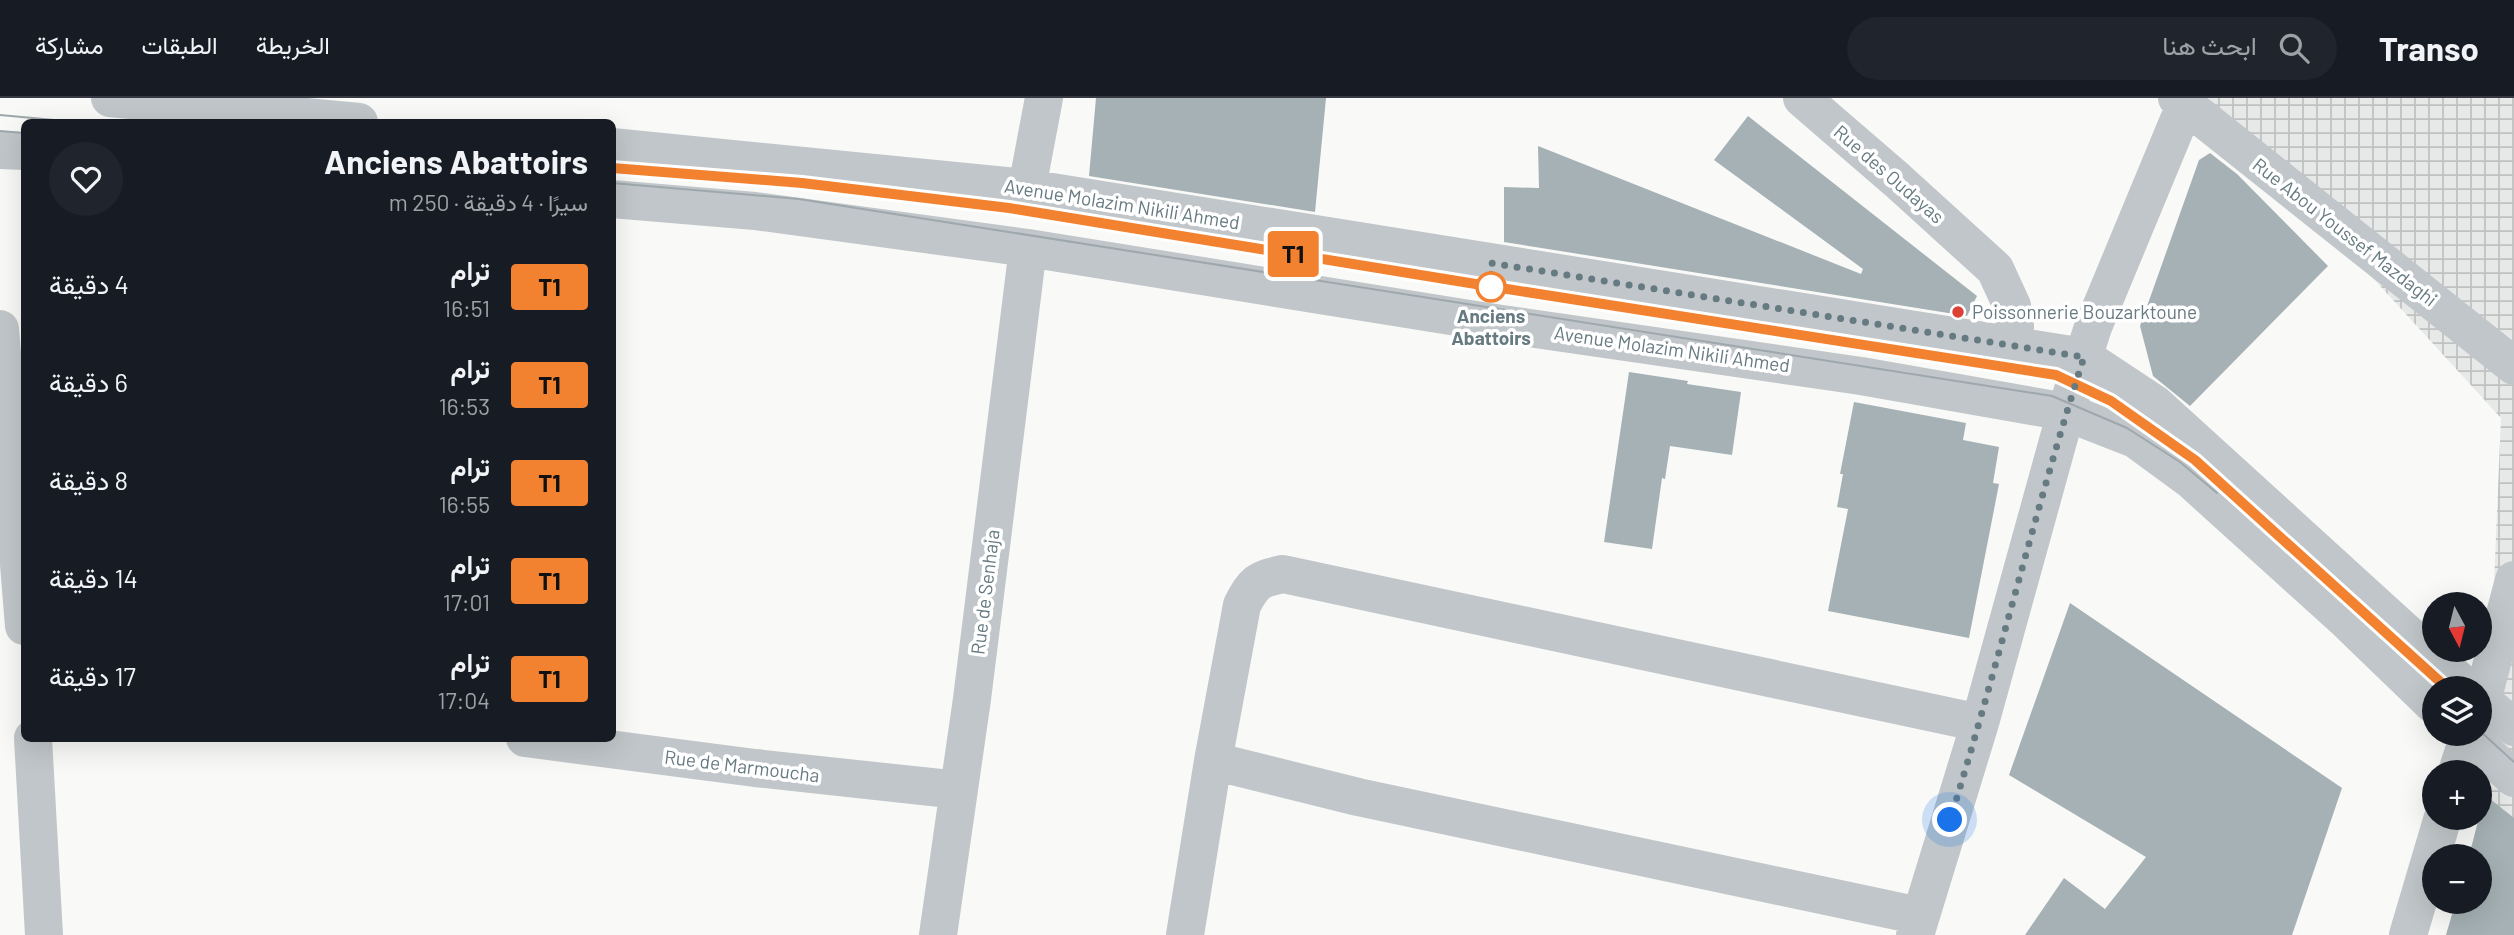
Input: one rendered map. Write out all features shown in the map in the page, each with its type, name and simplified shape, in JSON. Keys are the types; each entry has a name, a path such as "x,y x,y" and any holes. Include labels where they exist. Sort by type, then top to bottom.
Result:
{"street":[{"path":"110,98 328,119"},
{"path":"1027,188 1044,98"},
{"name":"Rue des Oudayas","path":"1802,98 1995,269 2005,287 2013,316 2014,346"},
{"path":"1213,761 1918,926 1980,723 2066,412 2093,327 2183,101"},
{"name":"Rue Abou Youssef Mazdaghi","path":"2183,101 2514,366"},
{"name":"Avenue Molazim Nikili Ahmed","path":"616,147 1027,188 2084,357"},
{"path":"0,150 21,151"},
{"name":"Avenue Molazim Nikili Ahmed","path":"616,199 755,211 1028,248 1488,322 1861,376 2066,412"},
{"name":"Rue de Senhaja","path":"938,935 1028,248"},
{"path":"1976,251 1985,293 1976,340"},
{"path":"0,328 21,589"},
{"path":"2084,357 2155,404 2454,676"},
{"path":"2066,412 2135,439 2191,480 2337,612 2422,693"},
{"path":"1185,935 1242,605 1253,585 1264,578 1283,574 1980,723"},
{"path":"2483,676 2514,580"},
{"path":"2492,709 2514,727"},
{"path":"33,742 44,935"},
{"name":"Rue de Marmoucha","path":"556,742 755,768 959,790"},
{"path":"2462,748 2514,778"},
{"path":"2408,935 2439,830"}],"shaded area":[{"path":"2208,98 2514,98 2514,935 2446,935 2452,914 2492,914 2492,844 2472,844 2476,830 2492,830 2492,760 2486,760 2487,746 2492,746 2490,676 2501,418"}],"building":[{"path":"1096,98 1326,98 1315,212 1089,176"},
{"path":"1748,116 1977,296 1967,316 1504,242 1504,187 1539,188 1538,146 1861,274 1863,269 1714,160"},
{"path":"2210,153 2237,174 2328,266 2190,406 2153,376 2140,326 2199,160"},
{"path":"1629,372 1741,392 1732,455 1670,446 1665,479 1662,478 1652,549 1604,542"},
{"path":"1854,402 1966,423 1963,440 1999,447 1993,483 1999,484 1969,638 1828,611 1848,509 1837,507 1843,474 1840,474"},
{"path":"2070,603 2342,788 2292,935 2025,935 2064,878 2105,909 2146,857 2009,775"},
{"path":"2492,801 2514,818 2514,935 2446,935 2452,914 2492,914 2492,844 2472,844 2476,830 2492,830"}],"tram line":[{"path":"0,115 43,119"},
{"path":"0,131 21,133"},
{"path":"616,168 802,183 1009,208 2056,375 2111,401 2195,460 2434,676"},
{"name":"T1","path":"616,168 802,183 1009,208 2056,375 2111,401 2195,460 2434,676"},
{"path":"616,183 799,199 2052,396 2127,428 2180,462 2217,493"},
{"path":"2492,742 2514,762"}],"place":[{"name":"Anciens Abattoirs","path":"1491,287"},
{"name":"Poissonnerie Bouzarktoune","path":"1958,312"}],"route":[{"path":"1491,287 1491,263 2084,357 1950,820"}]}
